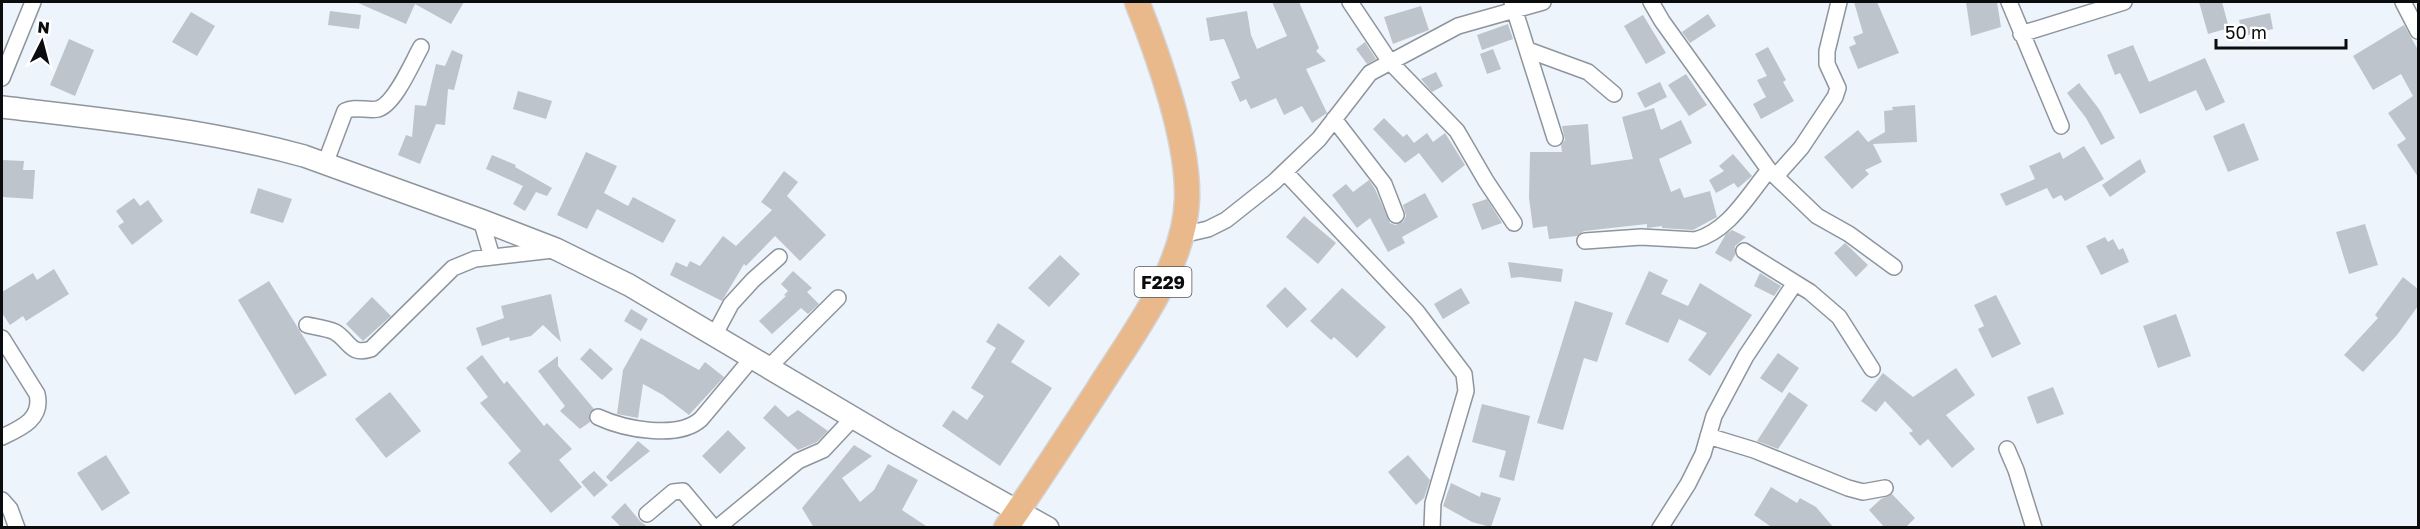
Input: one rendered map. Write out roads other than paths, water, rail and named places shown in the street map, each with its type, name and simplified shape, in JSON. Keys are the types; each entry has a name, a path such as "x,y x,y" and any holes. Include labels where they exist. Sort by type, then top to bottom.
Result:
{"main road":[{"name":"F229","path":"1011,520 1139,325 1164,280 1182,235 1187,200 1184,154 1160,66 1137,2"},
{"path":"2,107 178,128 241,140 325,164 556,249 629,285 715,334 853,418 1011,520 1048,528"}],"street":[{"path":"2,78 33,2"},
{"path":"1350,2 1390,62 1457,131 1514,223"},
{"path":"1182,235 1208,229 1226,220 1285,172 1319,139 1370,72 1458,26 1513,5 1543,2"},
{"path":"1651,2 1662,21 1773,173 1817,216 1849,234 1894,267"},
{"path":"1585,241 1641,237 1695,240 1713,233 1729,220 1773,173 1801,148 1835,97 1838,88 1827,64 1827,51 1839,2"},
{"path":"2009,2 2061,126"},
{"path":"2021,34 2124,2"},
{"path":"2403,2 2418,31"},
{"path":"1513,5 1556,138"},
{"path":"325,164 345,111 350,108 375,109 389,102 421,47"},
{"path":"1528,50 1588,72 1614,94"},
{"path":"1334,119 1384,184 1396,215"},
{"path":"1285,172 1402,295 1464,374 1466,391 1433,503 1432,528"},
{"path":"481,220 492,257"},
{"path":"307,325 336,333 353,349 361,352 371,349 453,268 475,259 556,249"},
{"path":"1744,251 1810,292 1839,317 1872,369"},
{"path":"715,334 731,303 779,257"},
{"path":"1660,528 1688,484 1703,454 1714,416 1746,356 1795,283"},
{"path":"598,417 612,424 643,430 667,430 692,426 761,362 838,298"},
{"path":"2,338 37,394 40,404 38,412 24,426 2,437"},
{"path":"646,514 673,492 683,491 715,528 798,461 823,450 853,418"},
{"path":"1708,436 1754,450 1848,488 1863,492 1885,488"},
{"path":"2007,449 2034,528"},
{"path":"2,500 10,509 17,528"}]}
